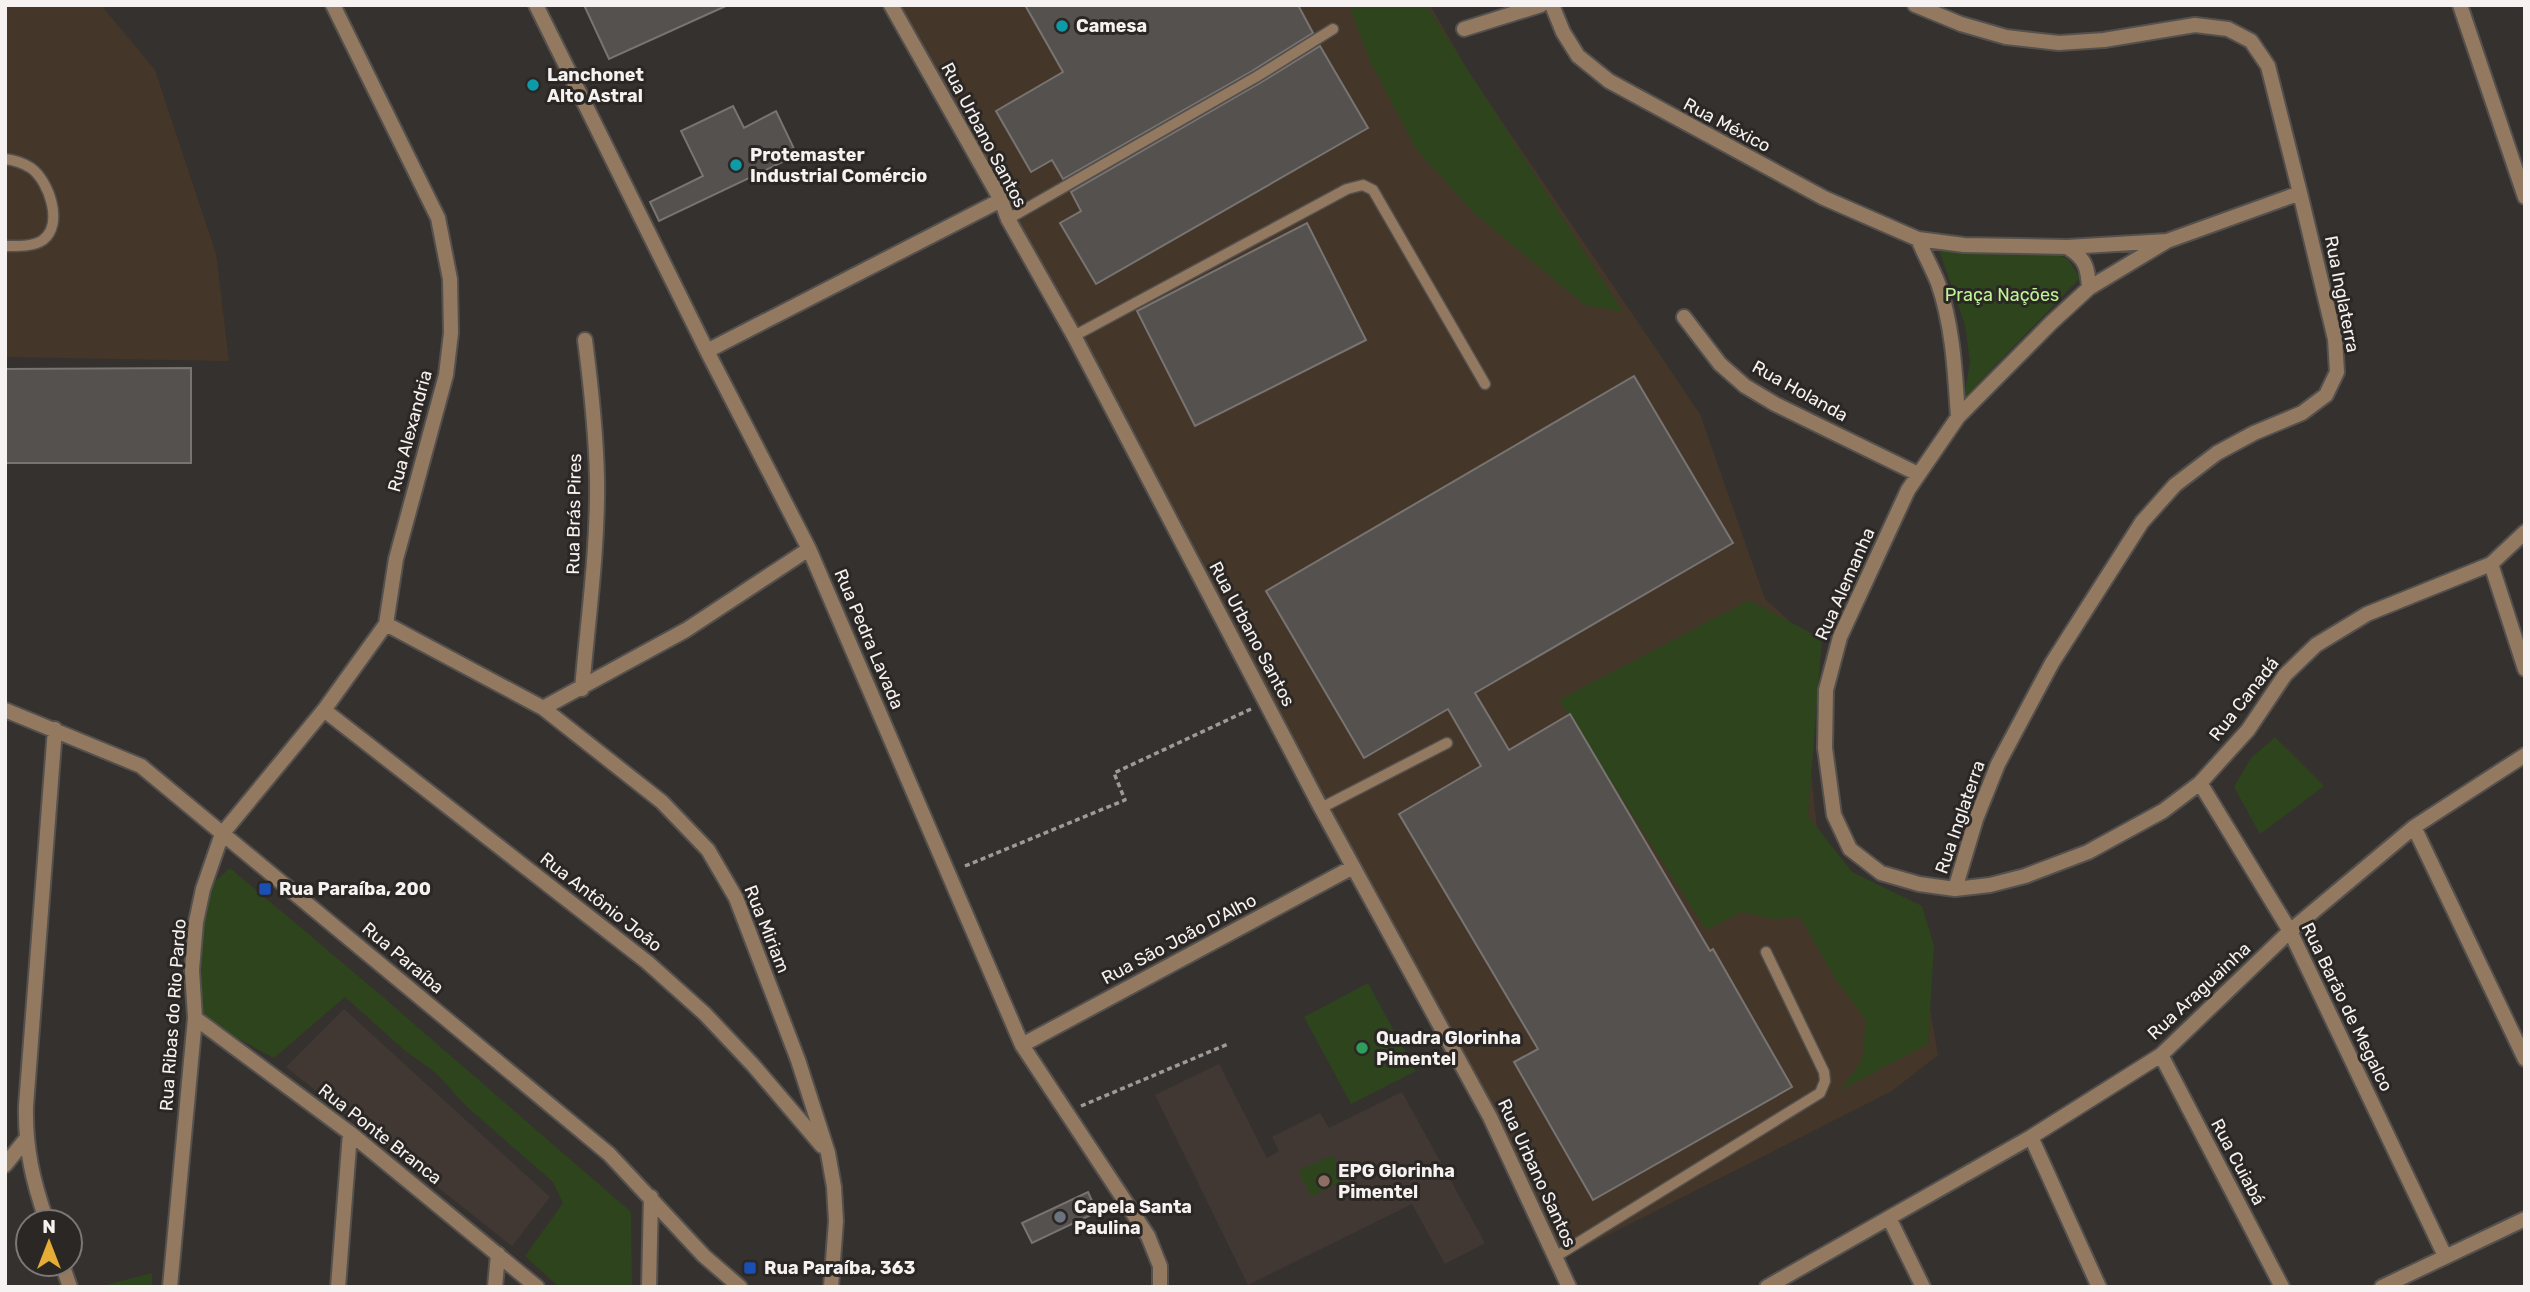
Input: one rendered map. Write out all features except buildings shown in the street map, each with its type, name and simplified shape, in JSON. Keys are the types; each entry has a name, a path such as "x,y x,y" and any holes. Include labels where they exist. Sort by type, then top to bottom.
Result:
{"street":[{"name":"Rua Alexandria","path":"222,834 324,710 386,624 396,559 446,374 451,333 450,279 438,218 333,5"},
{"name":"Rua Pedra Lavada","path":"536,5 707,351 809,549 1022,1045 1148,1236 1160,1266 1160,1287"},
{"name":"Rua Urbano Santos","path":"891,5 1001,200 1008,219 1074,336 1321,808 1490,1117 1569,1287"},
{"path":"1464,29 1541,5"},
{"name":"Rua México","path":"1552,5 1563,33 1578,56 1609,81 1824,198 1918,239 1964,245 2067,247 2167,241 2300,193"},
{"name":"Rua Inglaterra","path":"1915,5 1961,24 2006,37 2059,43 2104,40 2195,24 2228,29 2251,41 2268,66 2334,339 2336,372 2326,395 2302,413 2254,433 2217,453 2175,485 2142,522 2052,663 1998,764 1976,818 1955,888"},
{"path":"2460,5 2525,197"},
{"path":"707,351 1001,200"},
{"path":"1918,239 1938,284 1948,318 1958,417"},
{"name":"Rua Alemanha","path":"1955,888 1919,884 1881,873 1850,849 1834,815 1825,748 1826,690 1840,637 1908,491 1958,417 2089,288 2167,241"},
{"path":"2067,247 2085,261 2089,288"},
{"name":"Rua Holanda","path":"1684,317 1720,364 1745,386 1775,404 1918,474"},
{"name":"Rua Brás Pires","path":"582,689 593,566 597,481 593,405 585,340"},
{"path":"2525,532 2490,564 2525,669"},
{"path":"544,708 686,631 809,549"},
{"name":"Rua Canadá","path":"1955,888 1990,885 2025,876 2088,852 2163,811 2200,783 2248,730 2285,675 2316,645 2367,614 2490,564"},
{"name":"Rua Miriam","path":"386,624 544,708 662,802 708,850 736,898 797,1060 828,1153 836,1221 831,1287"},
{"name":"Rua Paraíba","path":"5,710 141,766 609,1154 652,1197 704,1256 740,1287"},
{"name":"Rua Antônio João","path":"324,710 657,971 705,1014 754,1065 828,1153"},
{"path":"42,1208 34,1185 26,1139 26,1106 55,729"},
{"name":"Rua Araguainha","path":"1767,1287 2031,1137 2161,1055 2290,931 2414,827 2525,755"},
{"name":"Rua Barão de Megalco","path":"2200,783 2290,931 2445,1256"},
{"path":"2414,827 2525,1059"},
{"name":"Rua Ribas do Rio Pardo","path":"170,1287 195,1018 192,970 196,922 203,889 222,834"},
{"name":"Rua São João D'Alho","path":"1022,1045 1353,867"},
{"name":"Rua Ponte Branca","path":"195,1018 350,1133 537,1287"},
{"name":"Rua Cuiabá","path":"2161,1055 2282,1287"},
{"path":"338,1287 350,1133"},
{"path":"2031,1137 2099,1287"},
{"path":"5,1165 26,1139"},
{"path":"649,1287 652,1197"},
{"path":"1889,1218 1923,1287"},
{"path":"2382,1287 2525,1219"},
{"path":"495,1287 498,1254"}],"lane":[{"path":"1008,219 1333,29"},
{"path":"5,159 16,160 33,170 46,187 53,212 51,232 41,242 25,246 5,246"},
{"path":"1074,336 1347,189 1363,185 1373,190 1485,384"},
{"path":"1321,808 1447,743"},
{"path":"1555,1257 1819,1093 1825,1081 1824,1072 1766,952"}],"path":[{"path":"947,874 1125,800 1114,773 1266,702"},
{"path":"1066,1112 1228,1044"}],"shaded area":[{"path":"5,5 101,5 155,70 216,254 229,361 5,357"},
{"path":"893,5 1430,5 1470,74 1700,414 1765,599 1817,646 1803,703 1819,845 1916,929 1938,1055 1892,1091 1565,1257"},
{"path":"344,1009 550,1197 512,1246 286,1067"},
{"name":"EPG Glorinha Pimentel","path":"1219,1064 1267,1158 1279,1151 1272,1137 1320,1113 1329,1128 1402,1092 1485,1243 1445,1264 1412,1204 1248,1285 1155,1095"}],"green space":[{"path":"1349,5 1426,5 1623,312 1585,305 1474,213 1416,149 1370,61"},
{"name":"Praça Nações","path":"1939,250 2050,252 2068,259 2080,278 1964,398 1970,362 1965,325"},
{"path":"1749,600 1822,639 1808,816 1852,872 1922,906 1934,946 1928,1044 1841,1090 1862,1060 1866,1020 1838,983 1800,917 1773,919 1742,912 1706,930 1559,700"},
{"path":"2275,737 2324,786 2260,834 2234,787 2251,758"},
{"path":"230,868 631,1212 632,1287 559,1287 525,1256 563,1203 553,1182 468,1108 436,1073 403,1049 345,997 274,1058 204,1020 198,1001 199,950 206,905 212,884"},
{"name":"Quadra Glorinha Pimentel","path":"1368,983 1416,1071 1351,1104 1304,1017"},
{"path":"1332,1155 1345,1180 1311,1197 1298,1171"},
{"path":"152,1273 152,1287 98,1287"}],"place":[{"name":"Camesa","path":"1062,26"},
{"name":"Lanchonet Alto Astral","path":"533,85"},
{"name":"Protemaster Industrial Comércio","path":"736,165"},
{"name":"Rua Paraíba, 200","path":"265,889"},
{"name":"Quadra Glorinha Pimentel","path":"1362,1048"},
{"name":"EPG Glorinha Pimentel","path":"1324,1181"},
{"name":"Capela Santa Paulina","path":"1060,1217"},
{"name":"Rua Paraíba, 363","path":"750,1268"}]}
